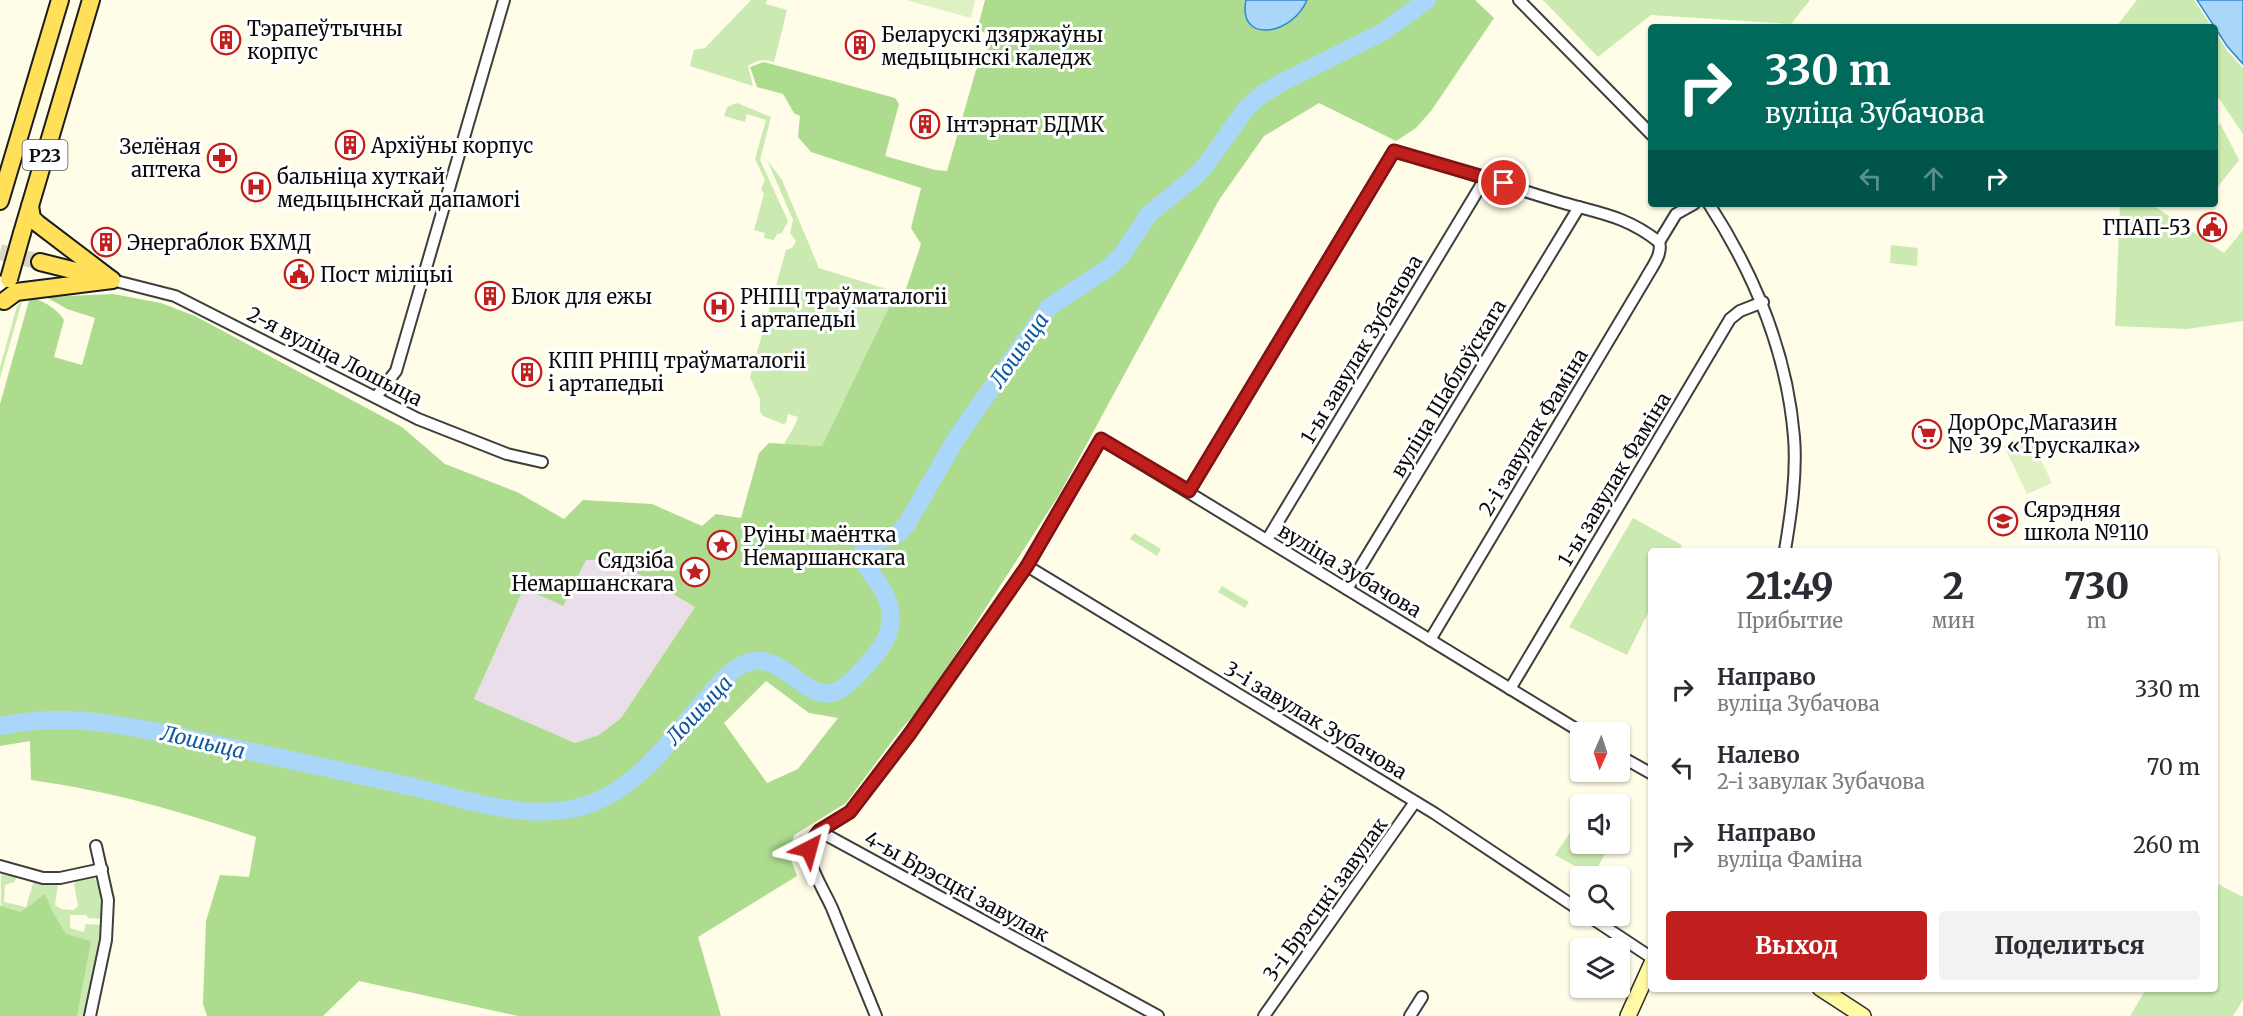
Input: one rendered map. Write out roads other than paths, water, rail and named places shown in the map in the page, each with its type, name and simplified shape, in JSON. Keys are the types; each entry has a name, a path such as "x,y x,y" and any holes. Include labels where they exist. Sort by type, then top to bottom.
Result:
{"main road":[{"name":"Р23","path":"0,201 60,0"},
{"name":"Р23","path":"2,307 91,0"},
{"path":"30,206 32,218 37,223 112,280"},
{"path":"40,262 112,280"},
{"path":"2,307 16,292 112,280"}],"street":[{"path":"376,397 396,372 504,0"},
{"path":"1519,0 1648,131"},
{"path":"1189,491 1394,151 1618,218 1641,228 1659,242"},
{"name":"1-ы завулак Зубачова","path":"1267,540 1486,177"},
{"name":"вуліца Шаблоўскага","path":"1347,589 1580,207"},
{"name":"2-і завулак Фаміна","path":"1430,640 1646,278 1660,252 1659,242 1676,214 1689,207"},
{"path":"1711,207 1726,230 1762,302 1784,370 1794,436 1791,509 1785,548"},
{"name":"2-я вуліца Лошыца","path":"112,280 182,300 418,419 507,454 542,462"},
{"name":"1-ы завулак Фаміна","path":"1510,689 1730,319 1740,310 1762,302"},
{"name":"вуліца Зубачова","path":"1101,439 1570,725"},
{"name":"4-ы Брэсцкі завулак","path":"1101,439 1027,566 909,735 850,812 819,831 1158,1016"},
{"name":"3-і завулак Зубачова","path":"1027,566 1415,802 1570,904"},
{"path":"1630,762 1648,772"},
{"name":"3-і Брэсцкі завулак","path":"1264,1016 1415,802"},
{"path":"819,831 809,849 815,873 832,907 847,949 876,1016"},
{"path":"90,1016 106,940 108,900 96,846"},
{"path":"0,866 43,878 60,878 102,869"},
{"path":"1604,926 1648,955"},
{"path":"1628,1016 1648,972"},
{"path":"1826,992 1863,1016"},
{"path":"1410,1016 1422,997"}],"water":[{"path":"1246,0 1307,0 1300,12 1290,21 1268,30 1257,29 1250,24 1245,14"},
{"path":"2197,0 2243,0 2243,64 2218,32 2218,24 2213,24"}],"waterway":[{"name":"Лошыца","path":"0,726 56,720 135,727 413,787 480,804 550,812 573,809 595,802 634,778 667,745 712,691 728,675 747,663 763,661 778,667 819,692 834,693 849,683 873,658 888,634 891,621 890,608 884,593 864,560 864,547 899,533 907,524 957,437 1049,307 1108,268 1121,256 1149,214 1197,175 1245,110 1261,95 1383,32 1427,0"}],"tunnel":[{"path":"0,252 40,262"}],"place":[{"name":"Тэрапеўтычны корпус","path":"226,40"},
{"name":"Беларускі дзяржаўны медыцынскі каледж","path":"860,45"},
{"name":"Інтэрнат БДМК","path":"925,124"},
{"name":"Архіўны корпус","path":"350,145"},
{"name":"Зелёная аптека","path":"222,158"},
{"name":"бальніца хуткай медыцынскай дапамогі","path":"256,187"},
{"name":"ГПАП-53","path":"2212,227"},
{"name":"Энергаблок БХМД","path":"106,242"},
{"name":"Пост міліцыі","path":"299,274"},
{"name":"Блок для ежы","path":"490,296"},
{"name":"РНПЦ траўматалогіі і артапедыі","path":"719,307"},
{"name":"КПП РНПЦ траўматалогіі і артапедыі","path":"527,372"},
{"name":"ДорОрс,Магазин № 39 «Трускалка»","path":"1927,434"},
{"name":"Сярэдняя школа №110","path":"2003,521"},
{"name":"Руіны маёнтка Немаршанскага","path":"722,545"},
{"name":"Сядзіба Немаршанскага","path":"695,572"}]}
